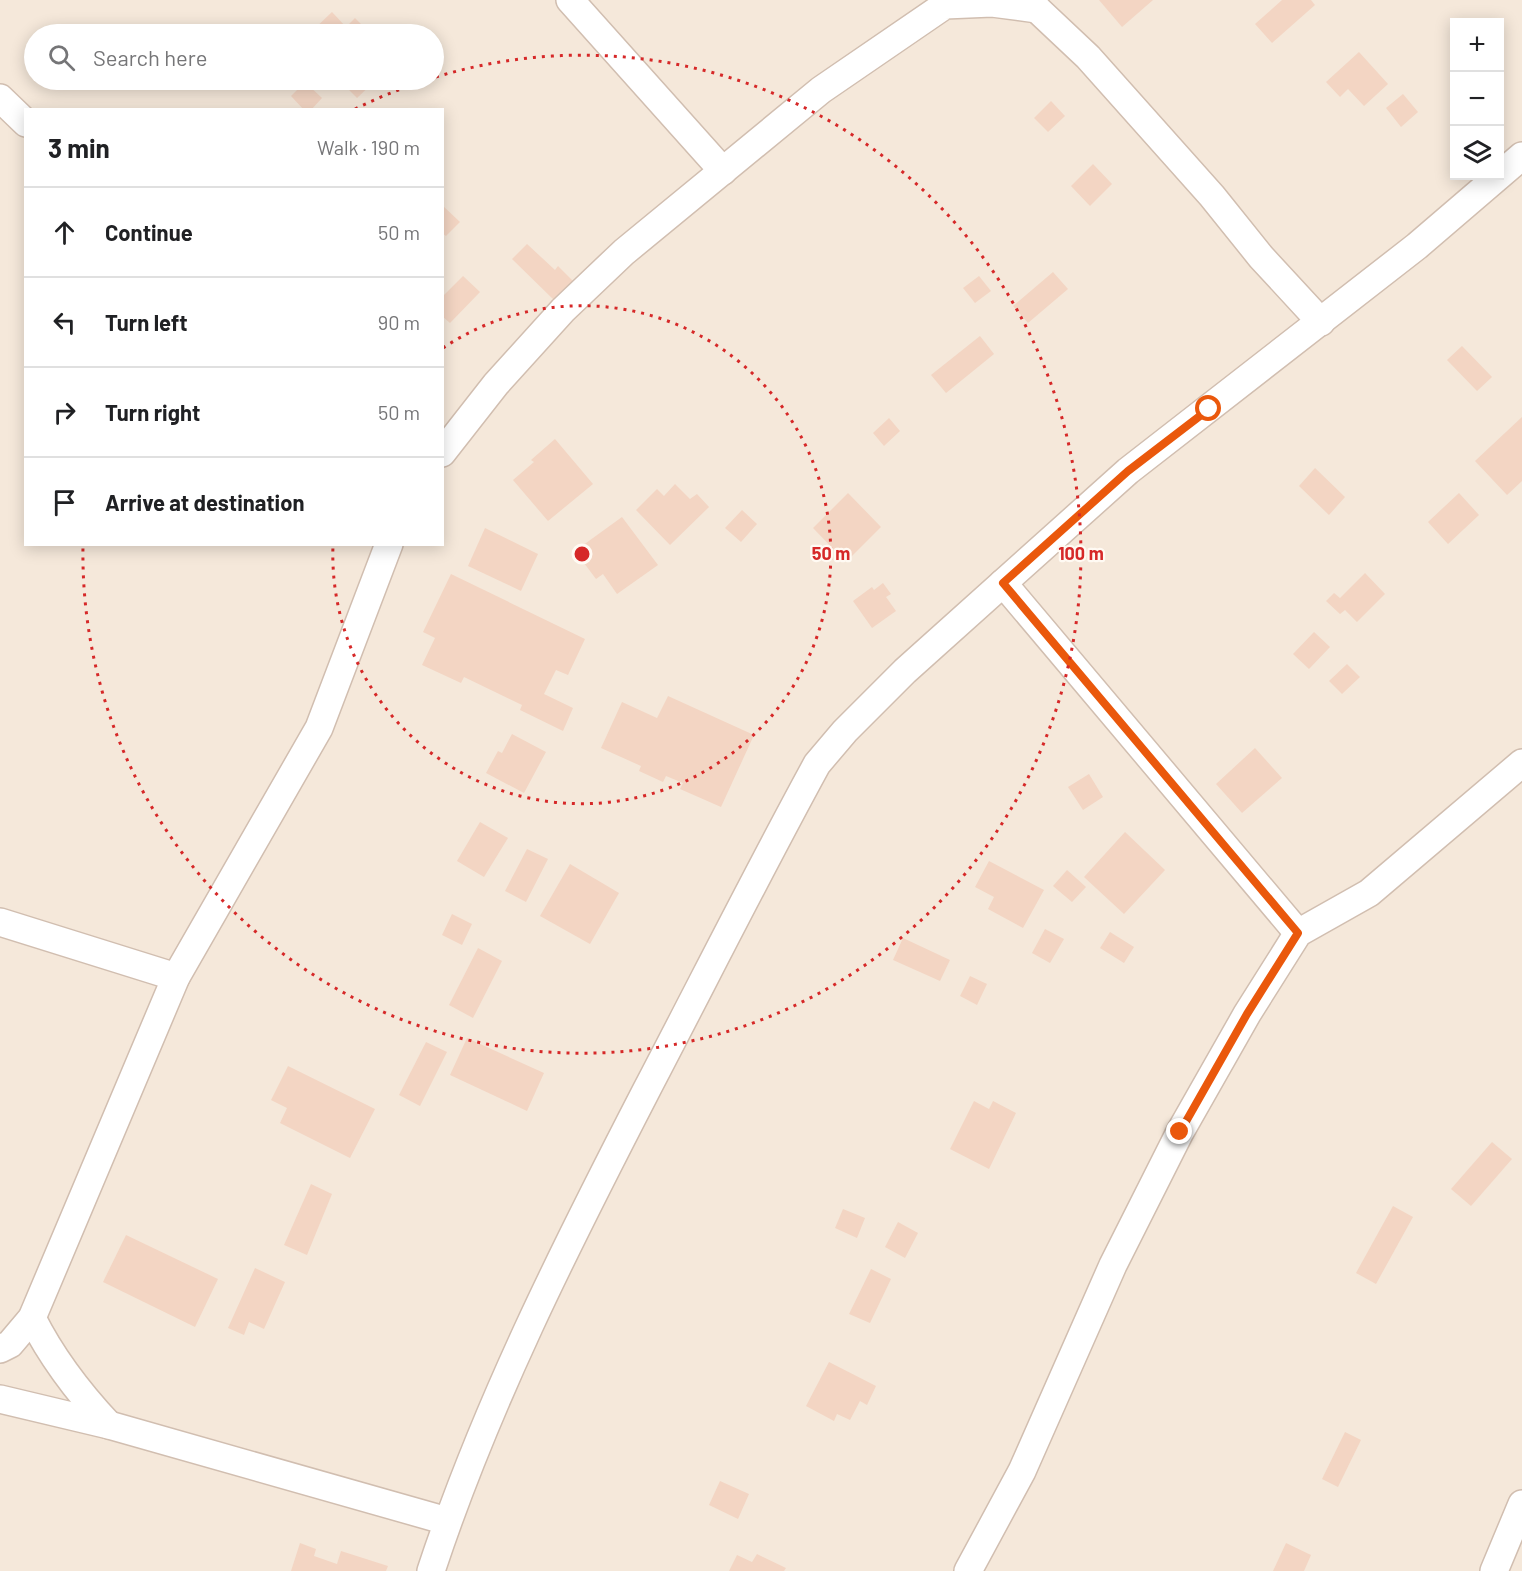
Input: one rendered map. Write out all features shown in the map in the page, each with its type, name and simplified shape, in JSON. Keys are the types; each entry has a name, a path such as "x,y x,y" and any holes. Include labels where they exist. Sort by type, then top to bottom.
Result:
{"street":[{"path":"570,0 723,171"},
{"path":"444,450 496,384 563,310 624,252 821,90 946,3 1031,4 1088,57 1212,196 1261,257 1321,322"},
{"path":"0,98 24,121"},
{"path":"431,1571 447,1521 498,1394 605,1170 817,764 845,731 905,671 1128,471 1418,246 1522,156"},
{"path":"0,1349 10,1344 32,1318 176,977 319,728 388,546"},
{"path":"1003,583 1298,933"},
{"path":"968,1571 1022,1471 1113,1265 1180,1132 1247,1014 1298,933 1369,893 1522,763"},
{"path":"0,922 176,977"},
{"path":"32,1318 48,1350 86,1401 109,1425"},
{"path":"0,1399 109,1425 447,1521"},
{"path":"1494,1571 1522,1504"}],"shaded area":[{"path":"0,0 1522,0 1522,1571 0,1571"}],"building":[{"path":"1099,0 1153,0 1122,27"},
{"path":"1282,0 1311,0 1315,5 1272,43 1255,24"},
{"path":"332,12 343,24 319,24"},
{"path":"355,18 361,24 349,24"},
{"path":"1359,52 1388,84 1364,106 1348,89 1340,97 1326,82"},
{"path":"297,90 314,90 322,98 313,108 302,108 291,96"},
{"path":"349,90 365,90 357,98"},
{"path":"1403,94 1418,112 1401,127 1386,108"},
{"path":"1051,101 1065,116 1048,132 1034,118"},
{"path":"1093,164 1112,184 1090,206 1071,186"},
{"path":"444,207 460,222 446,236 444,234"},
{"path":"527,244 555,270 558,266 573,281 555,301 512,259"},
{"path":"1053,272 1068,289 1028,323 1013,306"},
{"path":"463,276 480,292 450,323 444,318 444,295"},
{"path":"979,276 991,291 975,303 963,288"},
{"path":"980,336 994,354 946,393 931,375"},
{"path":"1462,346 1492,377 1477,391 1447,360"},
{"path":"1522,417 1522,481 1507,495 1475,461"},
{"path":"889,418 900,431 884,446 873,433"},
{"path":"555,439 593,484 548,521 513,480"},
{"path":"1315,468 1345,497 1329,515 1299,486"},
{"path":"675,484 690,499 697,494 709,507 670,545 636,510 657,489 664,496"},
{"path":"848,493 881,527 846,562 813,528"},
{"path":"1459,493 1479,515 1448,544 1428,522"},
{"path":"742,510 757,524 741,542 725,528"},
{"path":"622,517 658,565 617,594 603,574 596,579 575,551"},
{"path":"485,528 538,554 521,591 468,566"},
{"path":"1365,573 1385,594 1357,622 1345,610 1340,614 1326,601 1334,593 1340,598"},
{"path":"451,574 585,639 568,675 556,670 544,694 573,708 563,731 520,710 522,705 464,677 461,683 422,665 435,638 423,632"},
{"path":"883,583 891,594 886,597 896,611 872,628 853,601 872,587 874,590"},
{"path":"1314,632 1330,647 1309,669 1293,654"},
{"path":"1347,664 1360,677 1342,694 1329,681"},
{"path":"668,696 754,735 721,807 680,789 683,783 666,776 663,782 639,771 641,766 601,748 622,702 657,718"},
{"path":"512,734 546,752 524,793 486,773 498,751 502,753"},
{"path":"1255,748 1282,778 1242,813 1216,784"},
{"path":"1089,774 1103,797 1083,810 1068,787"},
{"path":"480,822 508,838 484,877 457,861"},
{"path":"1125,832 1165,870 1124,914 1084,877"},
{"path":"527,849 548,859 526,902 505,891"},
{"path":"989,861 1044,890 1023,928 988,909 994,897 975,887"},
{"path":"570,864 619,893 590,944 540,916"},
{"path":"1067,870 1086,887 1072,902 1053,886"},
{"path":"452,914 472,924 462,945 442,935"},
{"path":"1045,929 1064,939 1050,963 1032,953"},
{"path":"1110,932 1134,947 1124,963 1100,948"},
{"path":"903,938 950,960 940,981 893,960"},
{"path":"478,948 502,961 473,1018 449,1005"},
{"path":"970,976 987,984 977,1005 960,996"},
{"path":"467,1038 544,1073 527,1111 450,1075"},
{"path":"426,1042 447,1052 420,1106 399,1095"},
{"path":"288,1066 375,1109 350,1158 280,1123 287,1108 271,1100"},
{"path":"974,1101 989,1109 993,1101 1016,1113 989,1169 950,1149"},
{"path":"1492,1142 1512,1159 1471,1206 1451,1189"},
{"path":"311,1184 332,1194 307,1255 284,1245"},
{"path":"1393,1206 1413,1217 1376,1284 1356,1273"},
{"path":"843,1209 865,1218 857,1238 835,1228"},
{"path":"898,1222 918,1233 905,1258 885,1247"},
{"path":"126,1235 218,1279 195,1327 103,1282"},
{"path":"255,1268 285,1282 264,1329 249,1322 244,1335 228,1328"},
{"path":"871,1269 891,1279 870,1323 849,1314"},
{"path":"829,1362 876,1386 867,1405 860,1401 850,1420 837,1414 834,1421 806,1406"},
{"path":"1345,1432 1361,1440 1338,1487 1322,1479"},
{"path":"720,1481 749,1494 738,1519 709,1505"},
{"path":"300,1543 316,1549 314,1556 337,1564 341,1551 388,1566 386,1571 291,1571"},
{"path":"1286,1543 1311,1555 1304,1571 1273,1571"},
{"path":"757,1554 786,1568 784,1571 729,1571 737,1555 752,1562"}],"route":[{"path":"1180,1132 1247,1014 1298,933 1003,583 1128,471 1209,409"}]}
